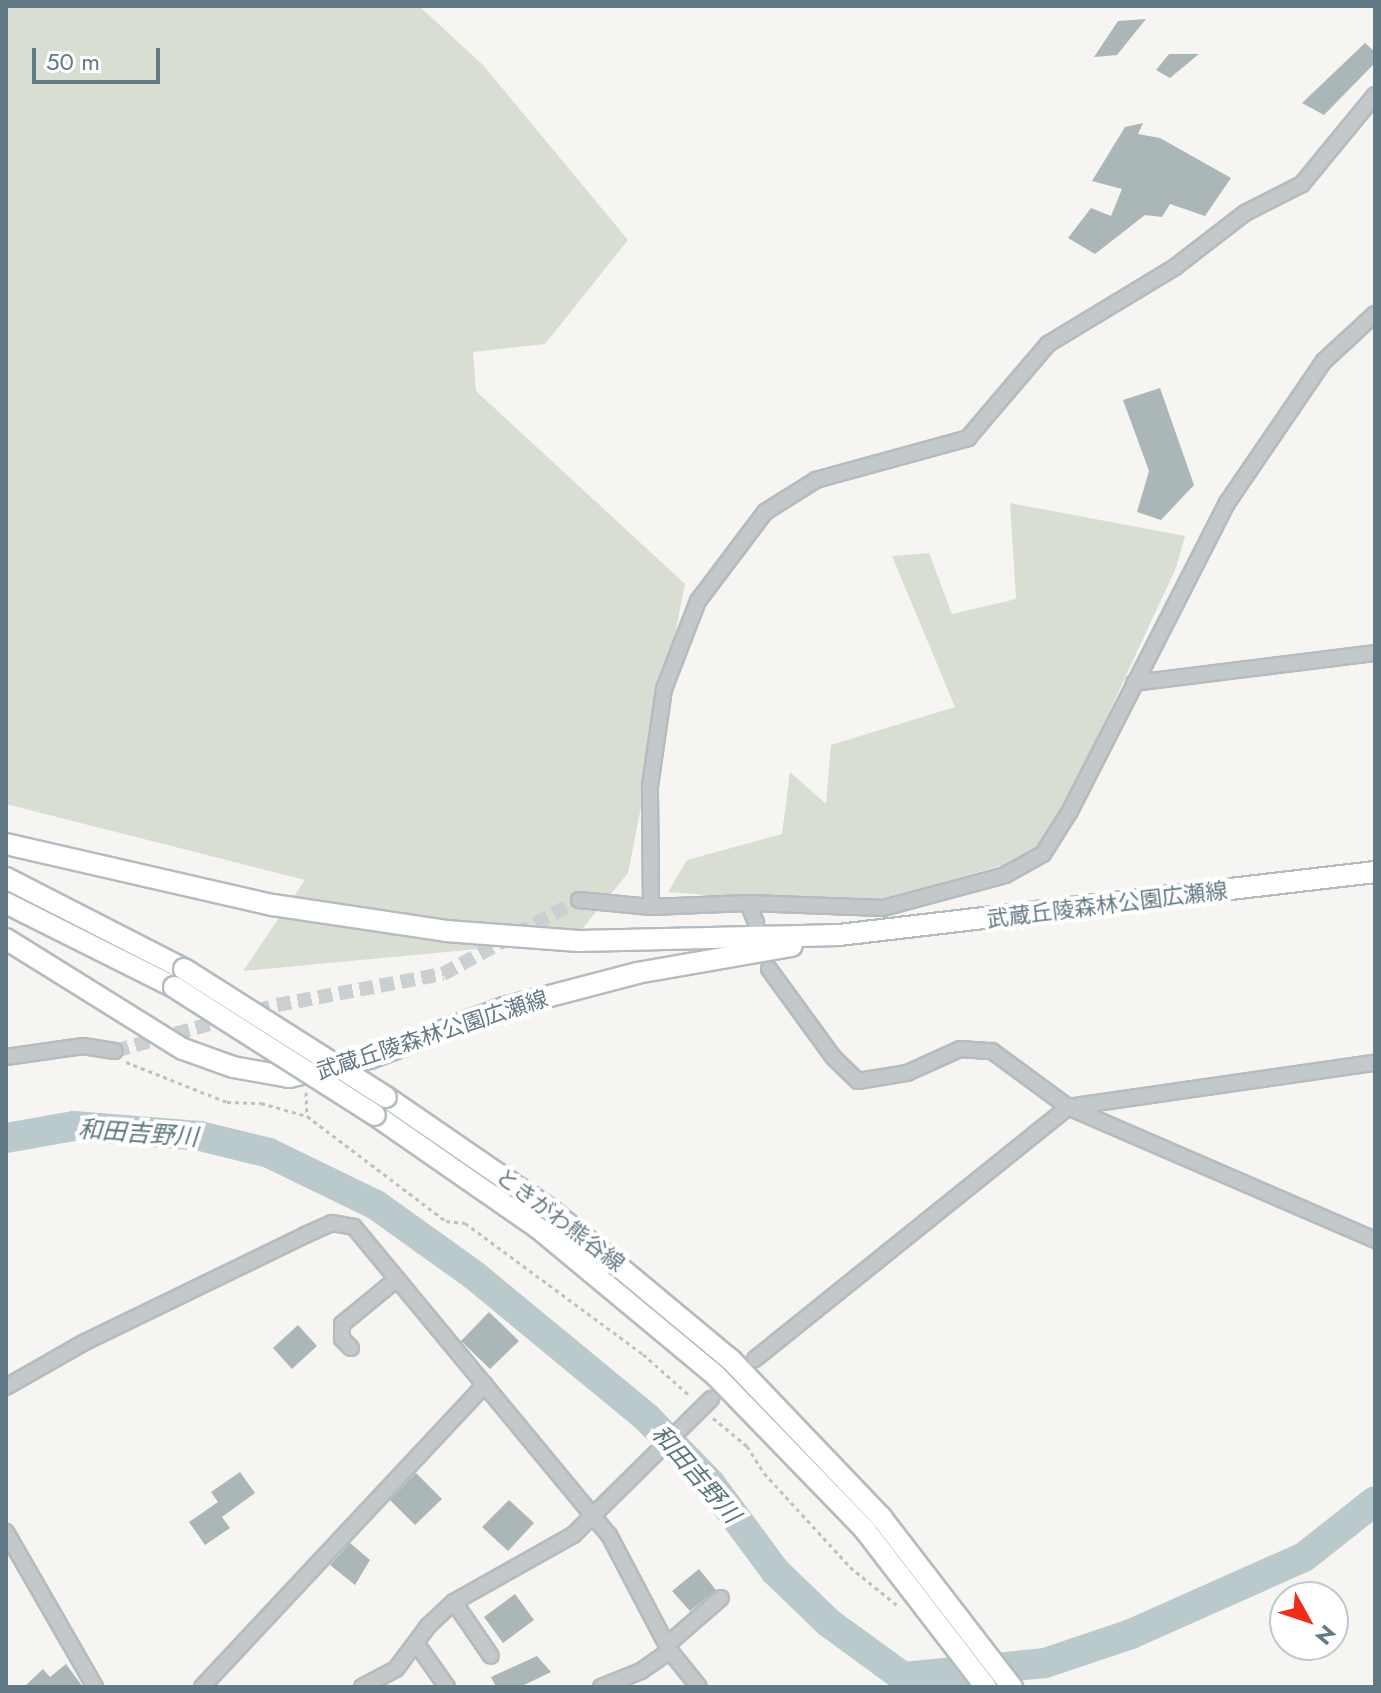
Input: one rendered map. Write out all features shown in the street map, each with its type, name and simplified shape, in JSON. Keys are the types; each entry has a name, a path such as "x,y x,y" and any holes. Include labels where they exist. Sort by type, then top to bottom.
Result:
{"main road":[{"name":"武蔵丘陵森林公園広瀬線","path":"6,844 273,905 516,939 839,935"},
{"name":"武蔵丘陵森林公園広瀬線","path":"6,939 183,1049 250,1071 306,1076 504,1008 593,985 839,935 1375,872"},
{"name":"ときがわ熊谷線","path":"6,878 179,978 552,1211 679,1313 821,1449 945,1595 1012,1687"},
{"name":"ときがわ熊谷線","path":"6,903 179,978"},
{"name":"ときがわ熊谷線","path":"381,1106 538,1228 715,1375 825,1486 936,1617 986,1687"}],"street":[{"path":"651,907 650,786 664,689 698,601 765,512 816,480 968,438 1048,344 1175,267 1245,213 1302,184 1375,95"},
{"path":"579,900 651,907 748,903 883,908 1005,875 1043,854 1070,811 1227,503 1277,425 1324,361 1375,314"},
{"path":"1134,683 1375,653"},
{"path":"748,903 756,923"},
{"path":"769,969 834,1058 858,1081 907,1073 960,1049 992,1051 1068,1107 1375,1240"},
{"path":"6,1057 83,1046 115,1051"},
{"path":"755,1359 1068,1107 1375,1063"},
{"path":"6,1387 158,1305 332,1223 354,1227 592,1514 669,1647 699,1687"},
{"path":"351,1348 342,1339 342,1324 397,1279"},
{"path":"202,1687 485,1385"},
{"path":"368,1685 396,1669 454,1602 564,1542 703,1409"},
{"path":"6,1532 95,1687"},
{"path":"601,1687 641,1671 721,1598"},
{"path":"454,1602 491,1656"},
{"path":"416,1643 447,1687"}],"path":[{"path":"115,1051 120,1059 227,1102 261,1103 307,1116 446,1221 465,1223 643,1354 747,1446 764,1473 850,1567 901,1606"},
{"path":"306,1076 307,1116"}],"shaded area":[{"path":"6,6 419,6 483,65 628,240 545,344 473,352 476,391 685,584 628,873 573,940 243,971 305,880 6,804"},
{"path":"1010,503 1185,536 1176,568 1043,854 852,907 668,892 687,860 782,834 790,772 826,804 831,745 955,707 892,556 929,553 952,614 1016,599"}],"building":[{"path":"1146,19 1117,55 1094,57 1118,21"},
{"path":"1365,43 1375,52 1375,63 1324,115 1302,103"},
{"path":"1169,54 1199,54 1170,78 1156,70"},
{"path":"1143,123 1138,134 1160,138 1231,178 1205,216 1170,204 1162,217 1145,215 1095,254 1068,238 1091,208 1111,216 1122,189 1092,181 1125,127"},
{"path":"1160,388 1194,485 1161,520 1137,512 1149,471 1123,400"},
{"path":"489,1312 519,1341 490,1369 461,1341"},
{"path":"298,1325 317,1346 292,1369 273,1348"},
{"path":"240,1472 255,1493 222,1517 230,1528 205,1545 189,1522 218,1502 211,1492"},
{"path":"416,1473 442,1499 415,1525 390,1500"},
{"path":"509,1500 534,1523 508,1551 482,1527"},
{"path":"350,1543 370,1560 355,1585 330,1565"},
{"path":"699,1569 716,1590 690,1611 672,1591"},
{"path":"515,1594 534,1620 503,1643 484,1617"},
{"path":"537,1656 551,1672 520,1687 496,1687 491,1677"},
{"path":"66,1664 83,1687 24,1687 43,1669 50,1677"}],"waterway":[{"name":"和田吉野川","path":"6,1138 74,1126 200,1136 269,1153 376,1205 475,1276 647,1418 710,1483 775,1571 829,1623 903,1677 1045,1663 1131,1634 1304,1557 1375,1501"}],"tunnel":[{"path":"115,1051 277,1005 443,974 579,900"}]}
